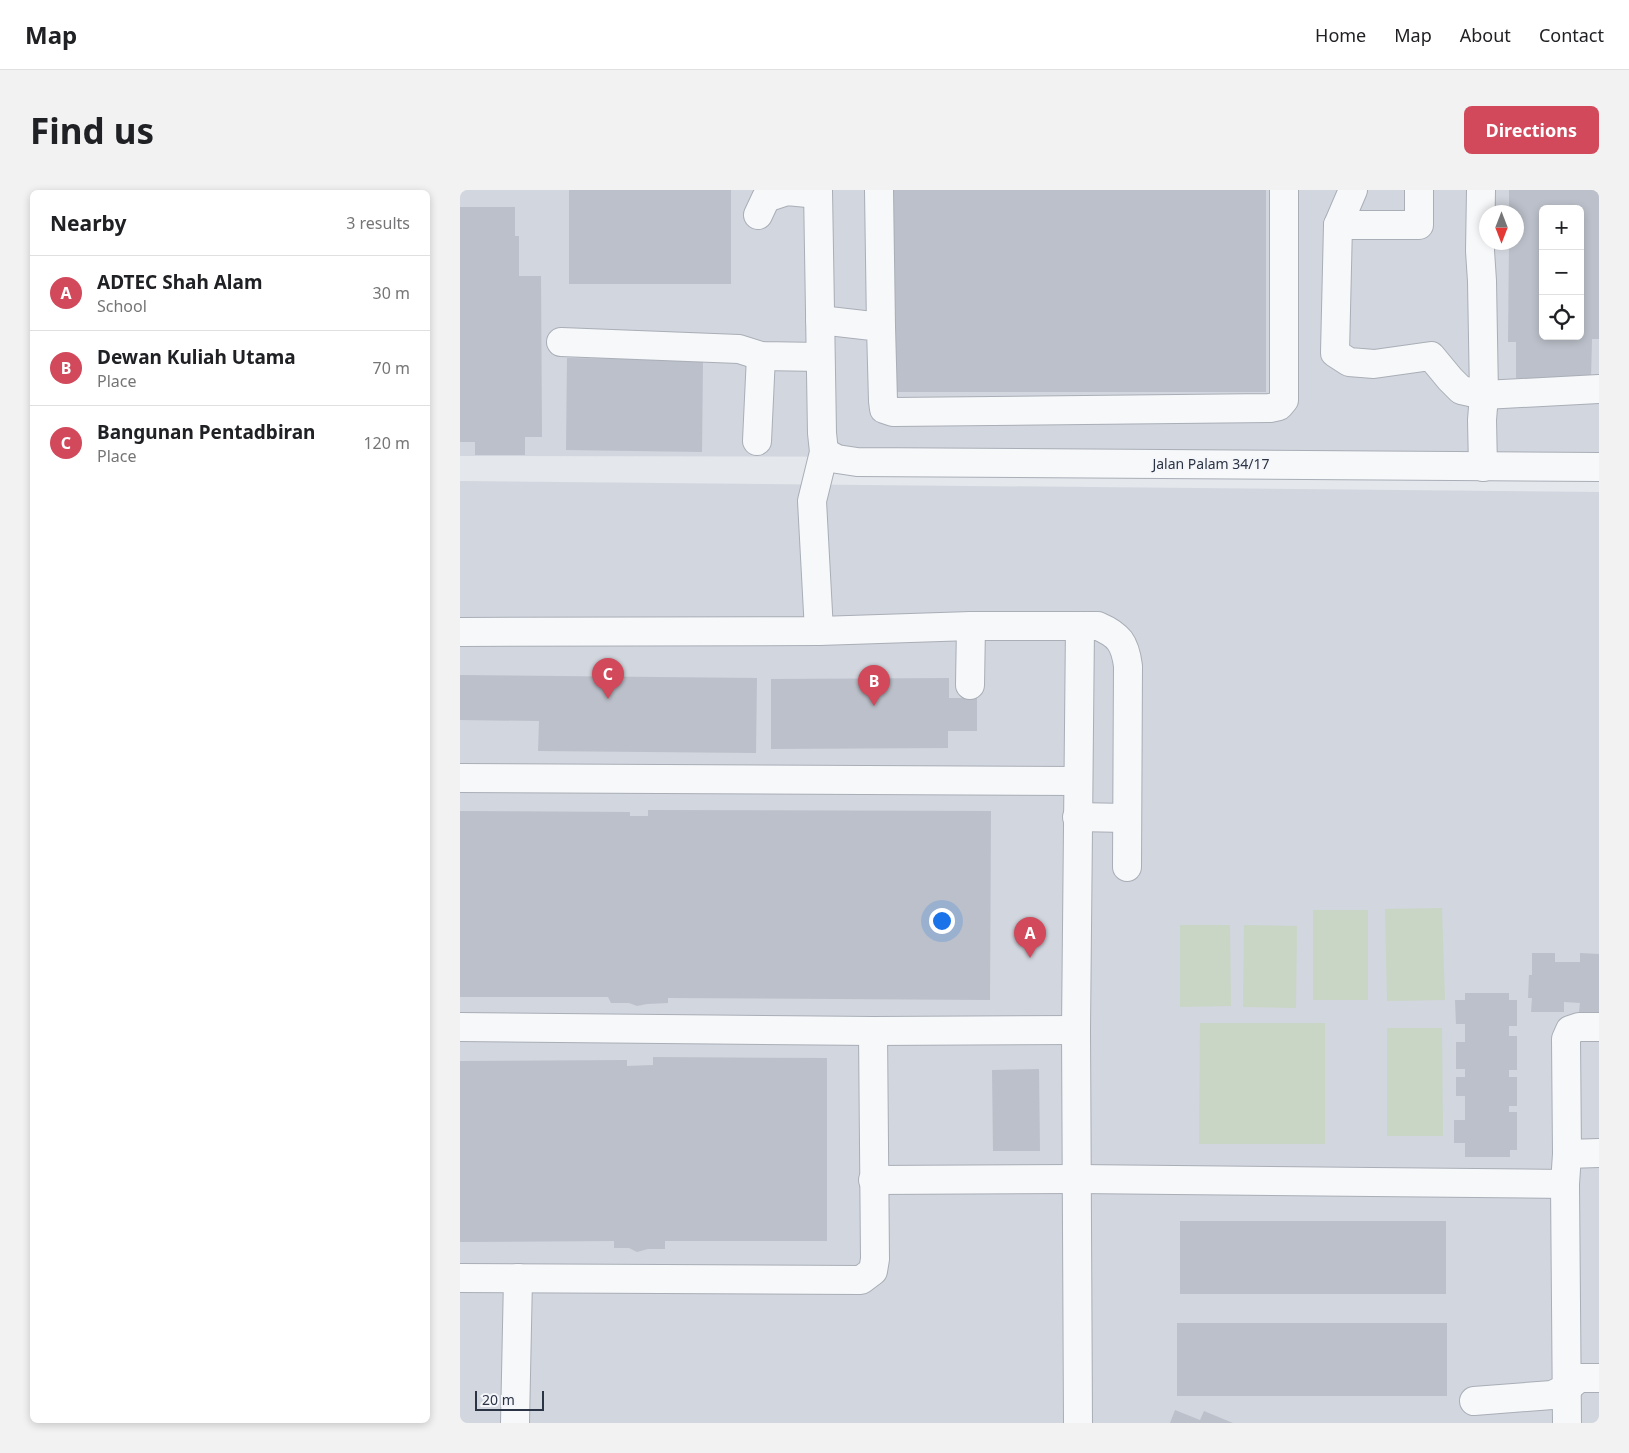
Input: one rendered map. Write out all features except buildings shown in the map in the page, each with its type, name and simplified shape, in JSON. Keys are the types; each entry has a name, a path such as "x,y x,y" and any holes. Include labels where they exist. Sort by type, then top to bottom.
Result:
{"street":[{"path":"879,190 882,401 884,409 893,412 1270,408 1278,406 1284,400 1284,190"},
{"path":"1353,190 1338,225 1335,353 1349,362 1374,364 1431,356 1461,390 1484,395 1599,389"},
{"path":"1338,225 1419,225 1419,190"},
{"path":"1481,190 1480,251 1484,395 1482,420 1483,467"},
{"path":"758,215 766,198 786,191 818,192 820,357 824,452 812,501 819,631"},
{"path":"820,320 881,327"},
{"path":"562,342 739,349 761,356 820,357"},
{"path":"757,441 761,356"},
{"name":"Jalan Palam 34/17","path":"824,452 837,459 857,462 1599,467"},
{"path":"970,685 971,626"},
{"path":"460,632 819,631 971,626 1098,626 1109,631 1119,639 1126,651 1128,666 1127,867"},
{"path":"1078,1423 1076,1030 1080,626"},
{"path":"460,778 1078,781"},
{"path":"1078,817 1127,818"},
{"path":"460,1027 873,1031 1076,1030"},
{"path":"1567,1423 1566,1039 1570,1030 1579,1027 1599,1027"},
{"path":"460,1278 861,1280 873,1271 874,1260 873,1031"},
{"path":"1567,1154 1599,1153"},
{"path":"873,1180 1077,1179 1565,1184"},
{"path":"515,1423 518,1278"},
{"path":"1474,1401 1552,1395 1567,1388 1579,1378 1599,1378"}],"shaded area":[{"path":"460,190 1599,190 1599,458 460,456"},
{"path":"460,481 1599,492 1599,1423 460,1423"}],"green space":[{"path":"1442,908 1445,1000 1387,1001 1385,909"},
{"path":"1313,910 1368,910 1368,1000 1313,1000"},
{"path":"1180,925 1230,925 1231,1006 1180,1007"},
{"path":"1244,925 1297,926 1296,1008 1243,1007"},
{"path":"1200,1023 1325,1023 1325,1144 1199,1144"},
{"path":"1387,1028 1442,1028 1443,1136 1387,1136"}],"place":[{"name":"Bangunan Pentadbiran","path":"608,699"},
{"name":"Dewan Kuliah Utama","path":"874,706"},
{"name":"ADTEC Shah Alam","path":"1030,958"}]}
